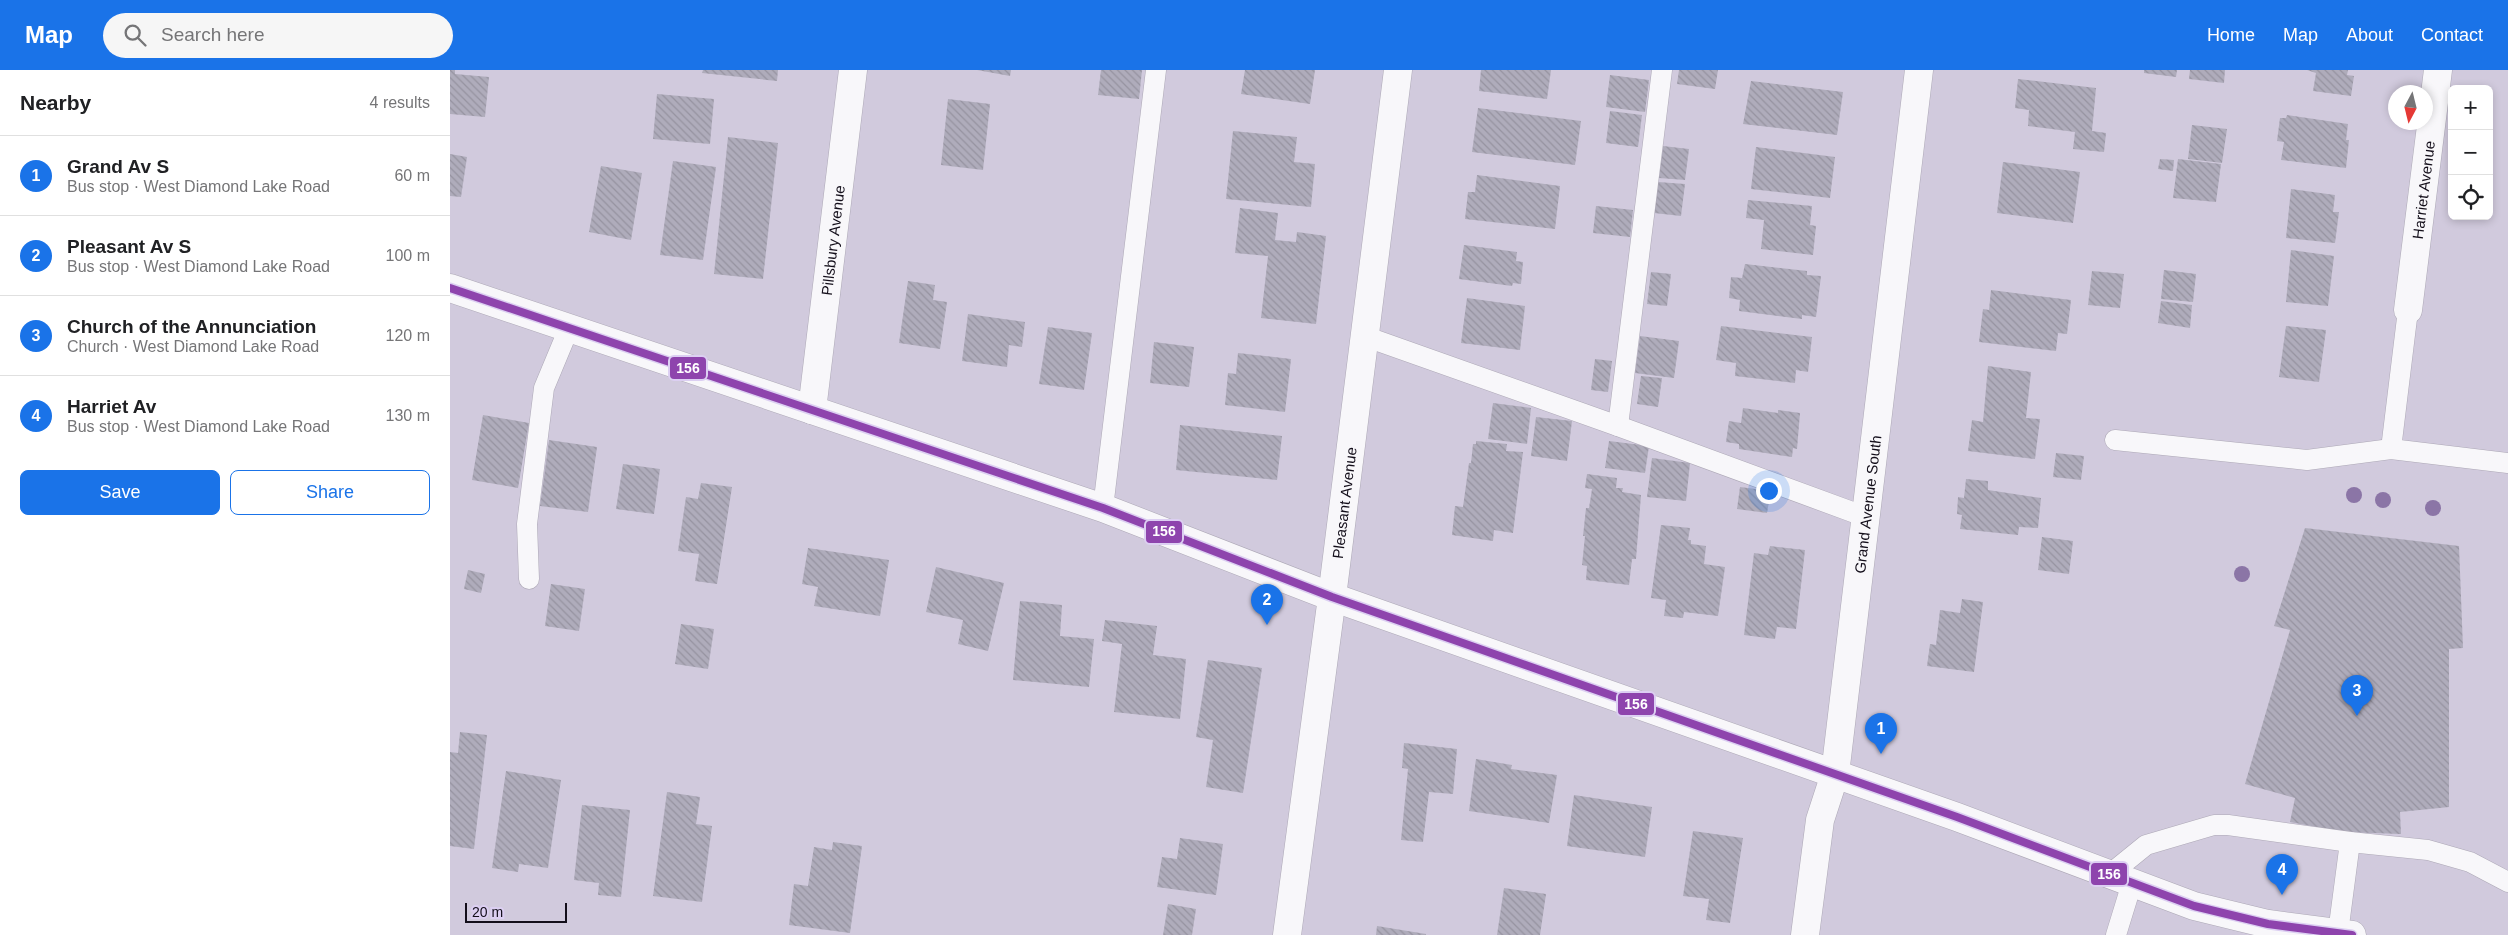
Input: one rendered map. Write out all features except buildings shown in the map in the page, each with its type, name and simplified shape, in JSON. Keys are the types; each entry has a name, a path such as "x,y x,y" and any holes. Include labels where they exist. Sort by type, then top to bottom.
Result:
{"street":[{"name":"Pillsbury Avenue","path":"812,410 853,70"},
{"name":"Pleasant Avenue","path":"1287,935 1332,597 1398,70"},
{"name":"Grand Avenue South","path":"1805,935 1820,820 1835,774 1918,70"},
{"name":"Harriet Avenue","path":"2408,310 2438,70"},
{"path":"450,288 1103,508 1332,597 1835,774 2194,906 2237,918 2342,934"}],"lane":[{"path":"1103,508 1156,70"},
{"path":"1618,426 1662,70"},
{"path":"2391,449 2408,310"},
{"path":"529,579 527,524 544,388 569,328"},
{"path":"1364,336 1866,517"},
{"path":"2114,440 2307,460 2391,449 2508,463"},
{"path":"2116,935 2120,879 2146,846 2214,825 2228,825 2350,842 2428,850 2470,862 2508,882"},
{"path":"2342,934 2350,842"}],"transit line":[{"name":"156","path":"450,288 1103,508 1332,597 1957,817 2194,906 2268,924 2352,935"}],"place":[{"name":"Pleasant Av S","path":"1267,625"},
{"name":"Church of the Annunciation","path":"2357,716"},
{"name":"Grand Av S","path":"1881,754"},
{"name":"Harriet Av","path":"2282,895"}]}
